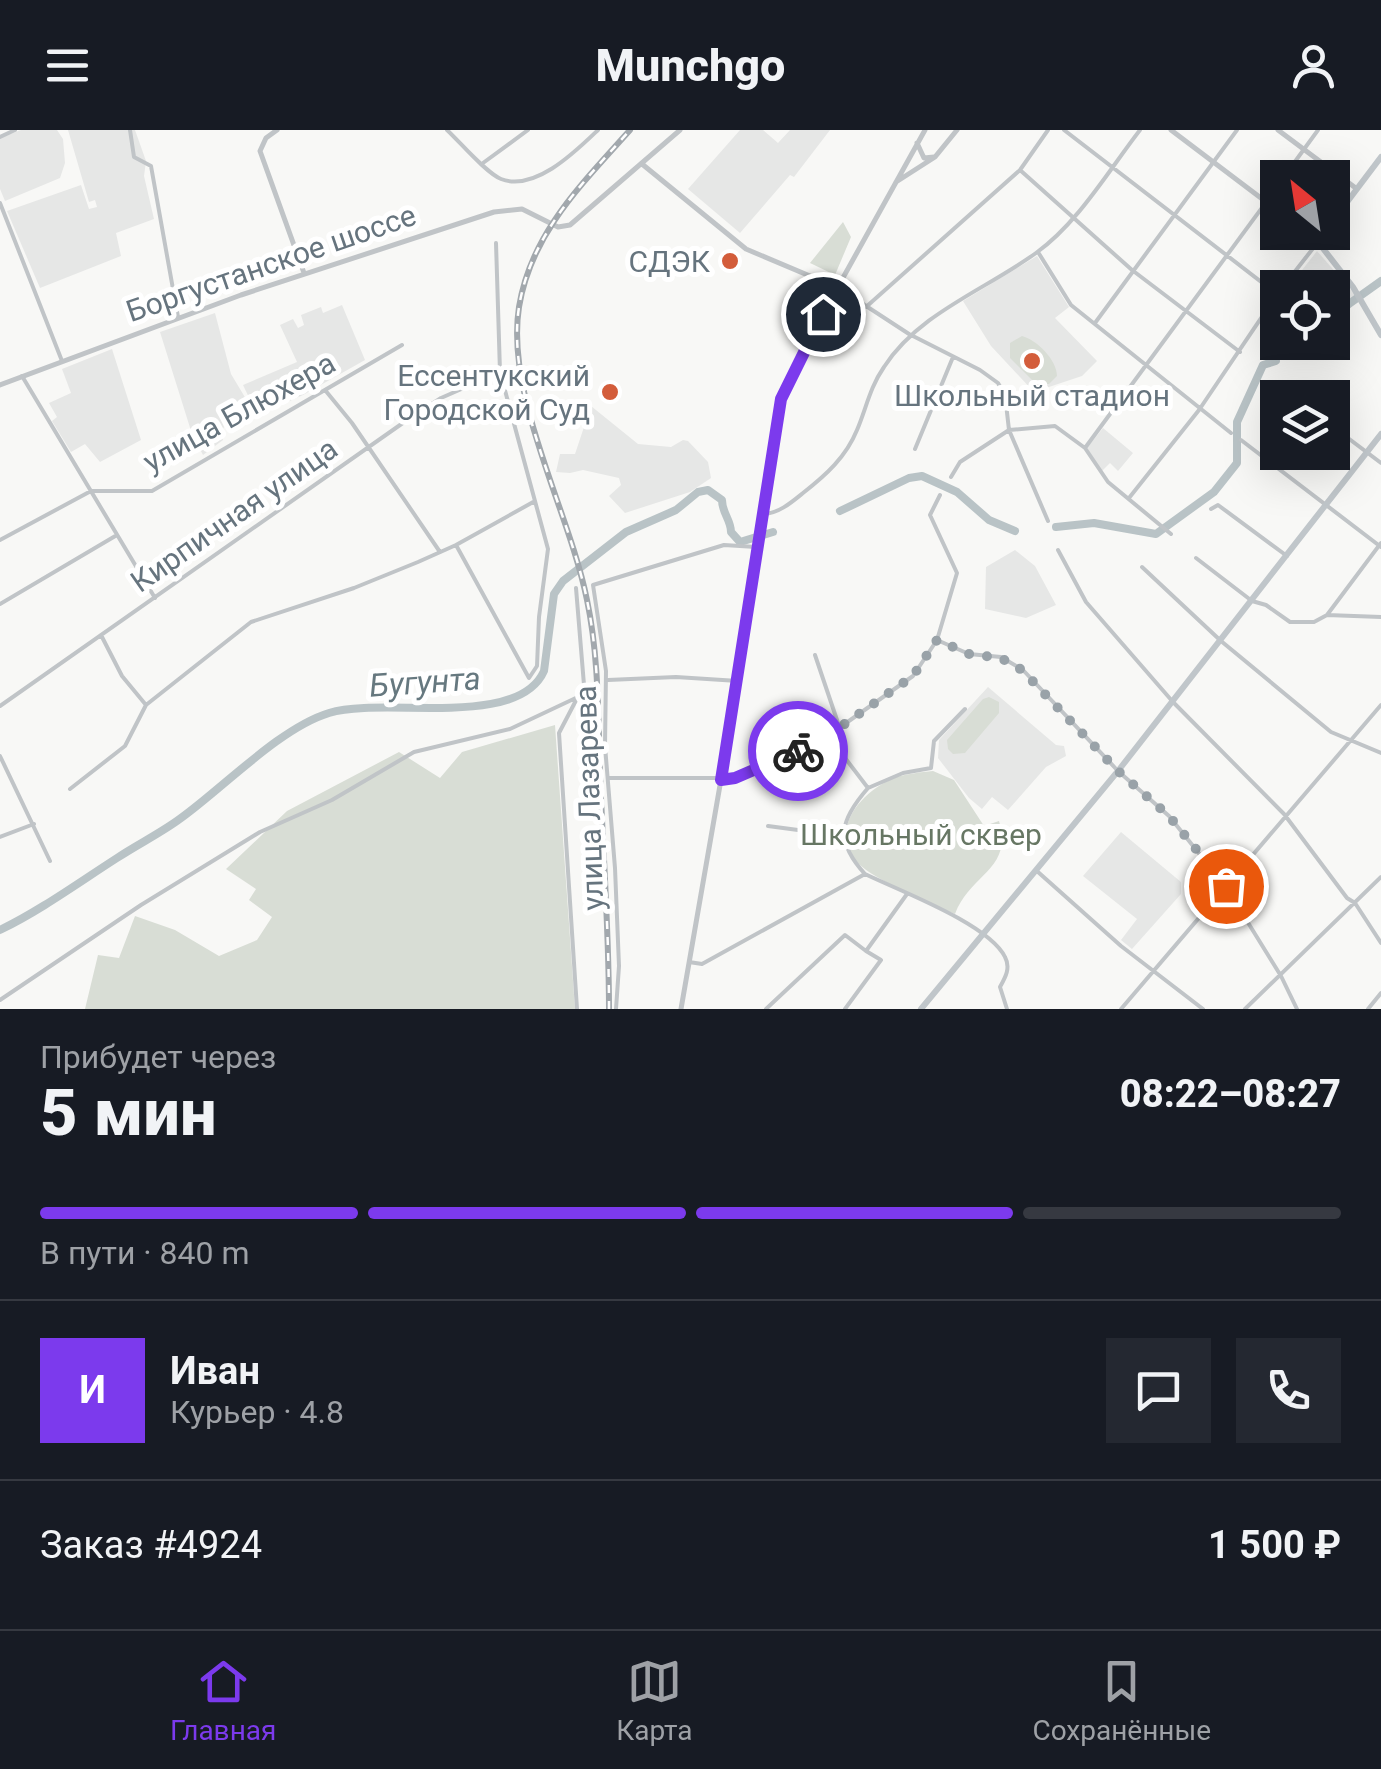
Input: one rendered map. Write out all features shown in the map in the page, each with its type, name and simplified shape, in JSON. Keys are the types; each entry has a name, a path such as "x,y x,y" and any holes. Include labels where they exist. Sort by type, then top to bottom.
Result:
{"main road":[{"path":"1350,198 1381,156"},
{"path":"1324,250 1353,287 1381,336"},
{"path":"921,1009 1118,771 1381,434"}],"street":[{"path":"0,137 14,130"},
{"path":"130,130 134,157 152,166 178,318"},
{"path":"278,130 266,138 260,152 304,274"},
{"path":"447,130 497,178 509,180 556,168 598,130"},
{"path":"483,163 528,130"},
{"path":"680,130 642,164 746,249 837,287 909,334 998,383 1005,395 1009,430 1048,521"},
{"path":"681,1009 738,681 781,399 837,287 924,130"},
{"path":"894,183 935,157 957,130"},
{"path":"866,307 1020,170 1048,130"},
{"path":"1064,130 1260,282"},
{"path":"764,514 772,514 796,500 841,459 883,368 909,334 1038,252 1071,218 1140,130"},
{"path":"1171,130 1260,198"},
{"path":"1095,324 1237,130"},
{"path":"1278,130 1357,188"},
{"path":"1295,160 1318,130"},
{"path":"917,144 924,158 935,157"},
{"name":"Боргустанское шоссе","path":"0,385 304,274 504,210 529,211 558,227 570,226 642,164"},
{"path":"1020,170 1132,270 1240,352"},
{"path":"0,203 62,361"},
{"path":"1085,448 1260,210"},
{"path":"456,545 529,678 538,666 539,616 548,548 500,372 496,243"},
{"path":"1296,270 1312,250"},
{"path":"1038,252 1071,305 1232,433"},
{"path":"1129,498 1199,410 1260,321"},
{"name":"улица Блюхера","path":"91,491 152,491 402,345"},
{"path":"914,450 953,356"},
{"name":"Кирпичная улица","path":"0,706 441,398 500,372"},
{"path":"22,376 155,598"},
{"path":"325,390 440,552"},
{"path":"951,476 960,462 1009,430 1055,426 1085,448 1108,482 1170,534"},
{"path":"1350,439 1381,463"},
{"path":"1196,558 1252,601 1266,604 1290,622 1314,622 1327,615 1380,545 1241,440"},
{"path":"0,540 91,491"},
{"path":"610,778 735,778 832,732 913,676 937,640 956,573 930,515 940,495"},
{"path":"70,789 125,746 146,705 251,622 354,588 440,552 535,501"},
{"path":"1210,509 1218,505 1287,556"},
{"path":"0,604 117,535"},
{"name":"улица Лазарева","path":"616,1009 619,966 605,746 606,680 593,585 724,545 758,547"},
{"path":"1058,550 1086,602 1173,702 1284,814 1355,903 1381,943"},
{"path":"1142,567 1221,641 1331,732 1381,753"},
{"path":"576,588 584,685 559,734 578,1009"},
{"path":"1327,615 1381,617"},
{"path":"101,635 122,676 146,705"},
{"path":"937,640 969,654 1001,658 1022,670 1118,771 1169,816 1226,886 1281,976 1296,1009"},
{"path":"815,655 838,723 832,732"},
{"path":"606,680 676,677 738,681"},
{"path":"0,1000 260,832 332,800 414,752 510,730 580,696"},
{"path":"1121,1009 1381,705"},
{"path":"964,709 934,741 930,768 868,788 846,815 844,836 851,857 864,874 984,932 1005,956 1006,975 1000,987 1007,1009"},
{"path":"832,732 839,750 868,788"},
{"path":"0,756 50,860"},
{"path":"0,837 34,824"},
{"path":"768,826 844,836"},
{"path":"1036,870 1203,1009"},
{"path":"688,962 702,964 864,874"},
{"path":"1245,1009 1381,877"},
{"path":"866,951 907,894"},
{"path":"766,1009 845,935 881,960 845,1009"},
{"path":"1368,1009 1381,993"},
{"path":"996,1009 1003,1000"}],"shaded area":[{"path":"21,130 57,130 63,139 65,163 60,178 5,201 0,189 0,138"},
{"path":"68,130 135,130 146,161 144,176 154,219 116,233 121,256 40,288 7,211 81,185 89,209 97,207 95,200 89,202"},
{"path":"740,130 763,130 778,143 790,130 830,130 794,177 790,175 740,233 688,189"},
{"path":"1317,251 1334,270 1302,270"},
{"path":"1037,256 1069,307 1055,318 1097,361 1082,376 1034,392 991,346 963,301"},
{"path":"1350,289 1359,299 1350,308"},
{"path":"342,305 365,360 303,395 263,413 261,408 255,410 243,385 297,362 280,325 293,319 298,328 304,325 301,315 321,307 323,313"},
{"path":"215,313 231,374 249,404 220,417 223,440 203,455 192,434 160,332"},
{"path":"112,349 141,440 100,462 85,444 71,452 52,421 57,417 49,403 71,393 62,369"},
{"path":"591,406 638,444 671,447 688,441 708,462 711,478 690,492 625,513 609,496 621,485 619,478 583,470 556,472 560,454 575,454"},
{"path":"1103,428 1133,453 1118,471 1110,463 1102,471 1087,448"},
{"path":"1015,550 1035,566 1056,605 1026,618 985,609 986,567"},
{"path":"988,687 1056,745 1064,746 1066,756 1046,767 1008,810 992,797 982,809 938,758 939,740"},
{"path":"1121,832 1181,882 1181,894 1132,949 1121,940 1137,919 1083,876"}],"green space":[{"path":"843,222 851,237 835,275 810,263"},
{"name":"Школьный стадион","path":"1022,336 1040,346 1054,364 1057,376 1049,384 1036,384 1010,358 1010,343"},
{"path":"989,697 999,702 999,713 965,753 953,754 947,740"},
{"path":"555,725 575,1009 85,1009 98,955 119,958 135,916 175,930 219,956 257,940 272,917 249,900 256,889 226,869 287,811 399,752 440,778 462,752"},
{"name":"Школьный сквер","path":"933,771 954,780 984,826 999,821 1002,837 996,861 970,889 955,914 866,870 849,850 846,838 852,813 871,792 894,778"}],"waterway":[{"name":"Бугунта","path":"1350,303 1381,281"},
{"name":"Бугунта","path":"1056,527 1094,523 1156,534 1214,492 1237,463 1237,422 1263,365 1276,360"},
{"name":"Бугунта","path":"840,511 909,478 922,476 957,492 989,520 1015,531"},
{"name":"Бугунта","path":"0,930 173,823 272,745 310,721 353,709 479,706 507,700 530,689 544,671 554,594 563,581 626,532 676,510 698,492 708,490 722,500 731,532 740,542 773,532"}],"railway":[{"path":"609,1009 591,621 578,565 530,415 517,341 525,280 547,233 577,190 630,130"}],"way so far":[{"path":"798,751 819,742 913,676 937,640 969,654 1001,658 1022,670 1118,771 1169,816 1226,886"}],"place":[{"name":"СДЭК","path":"730,261"},
{"name":"Школьный стадион","path":"1032,361"},
{"name":"Ессентукский Городской Суд","path":"610,392"}],"route":[{"path":"798,751 735,778 721,780 781,399 823,314"}]}
